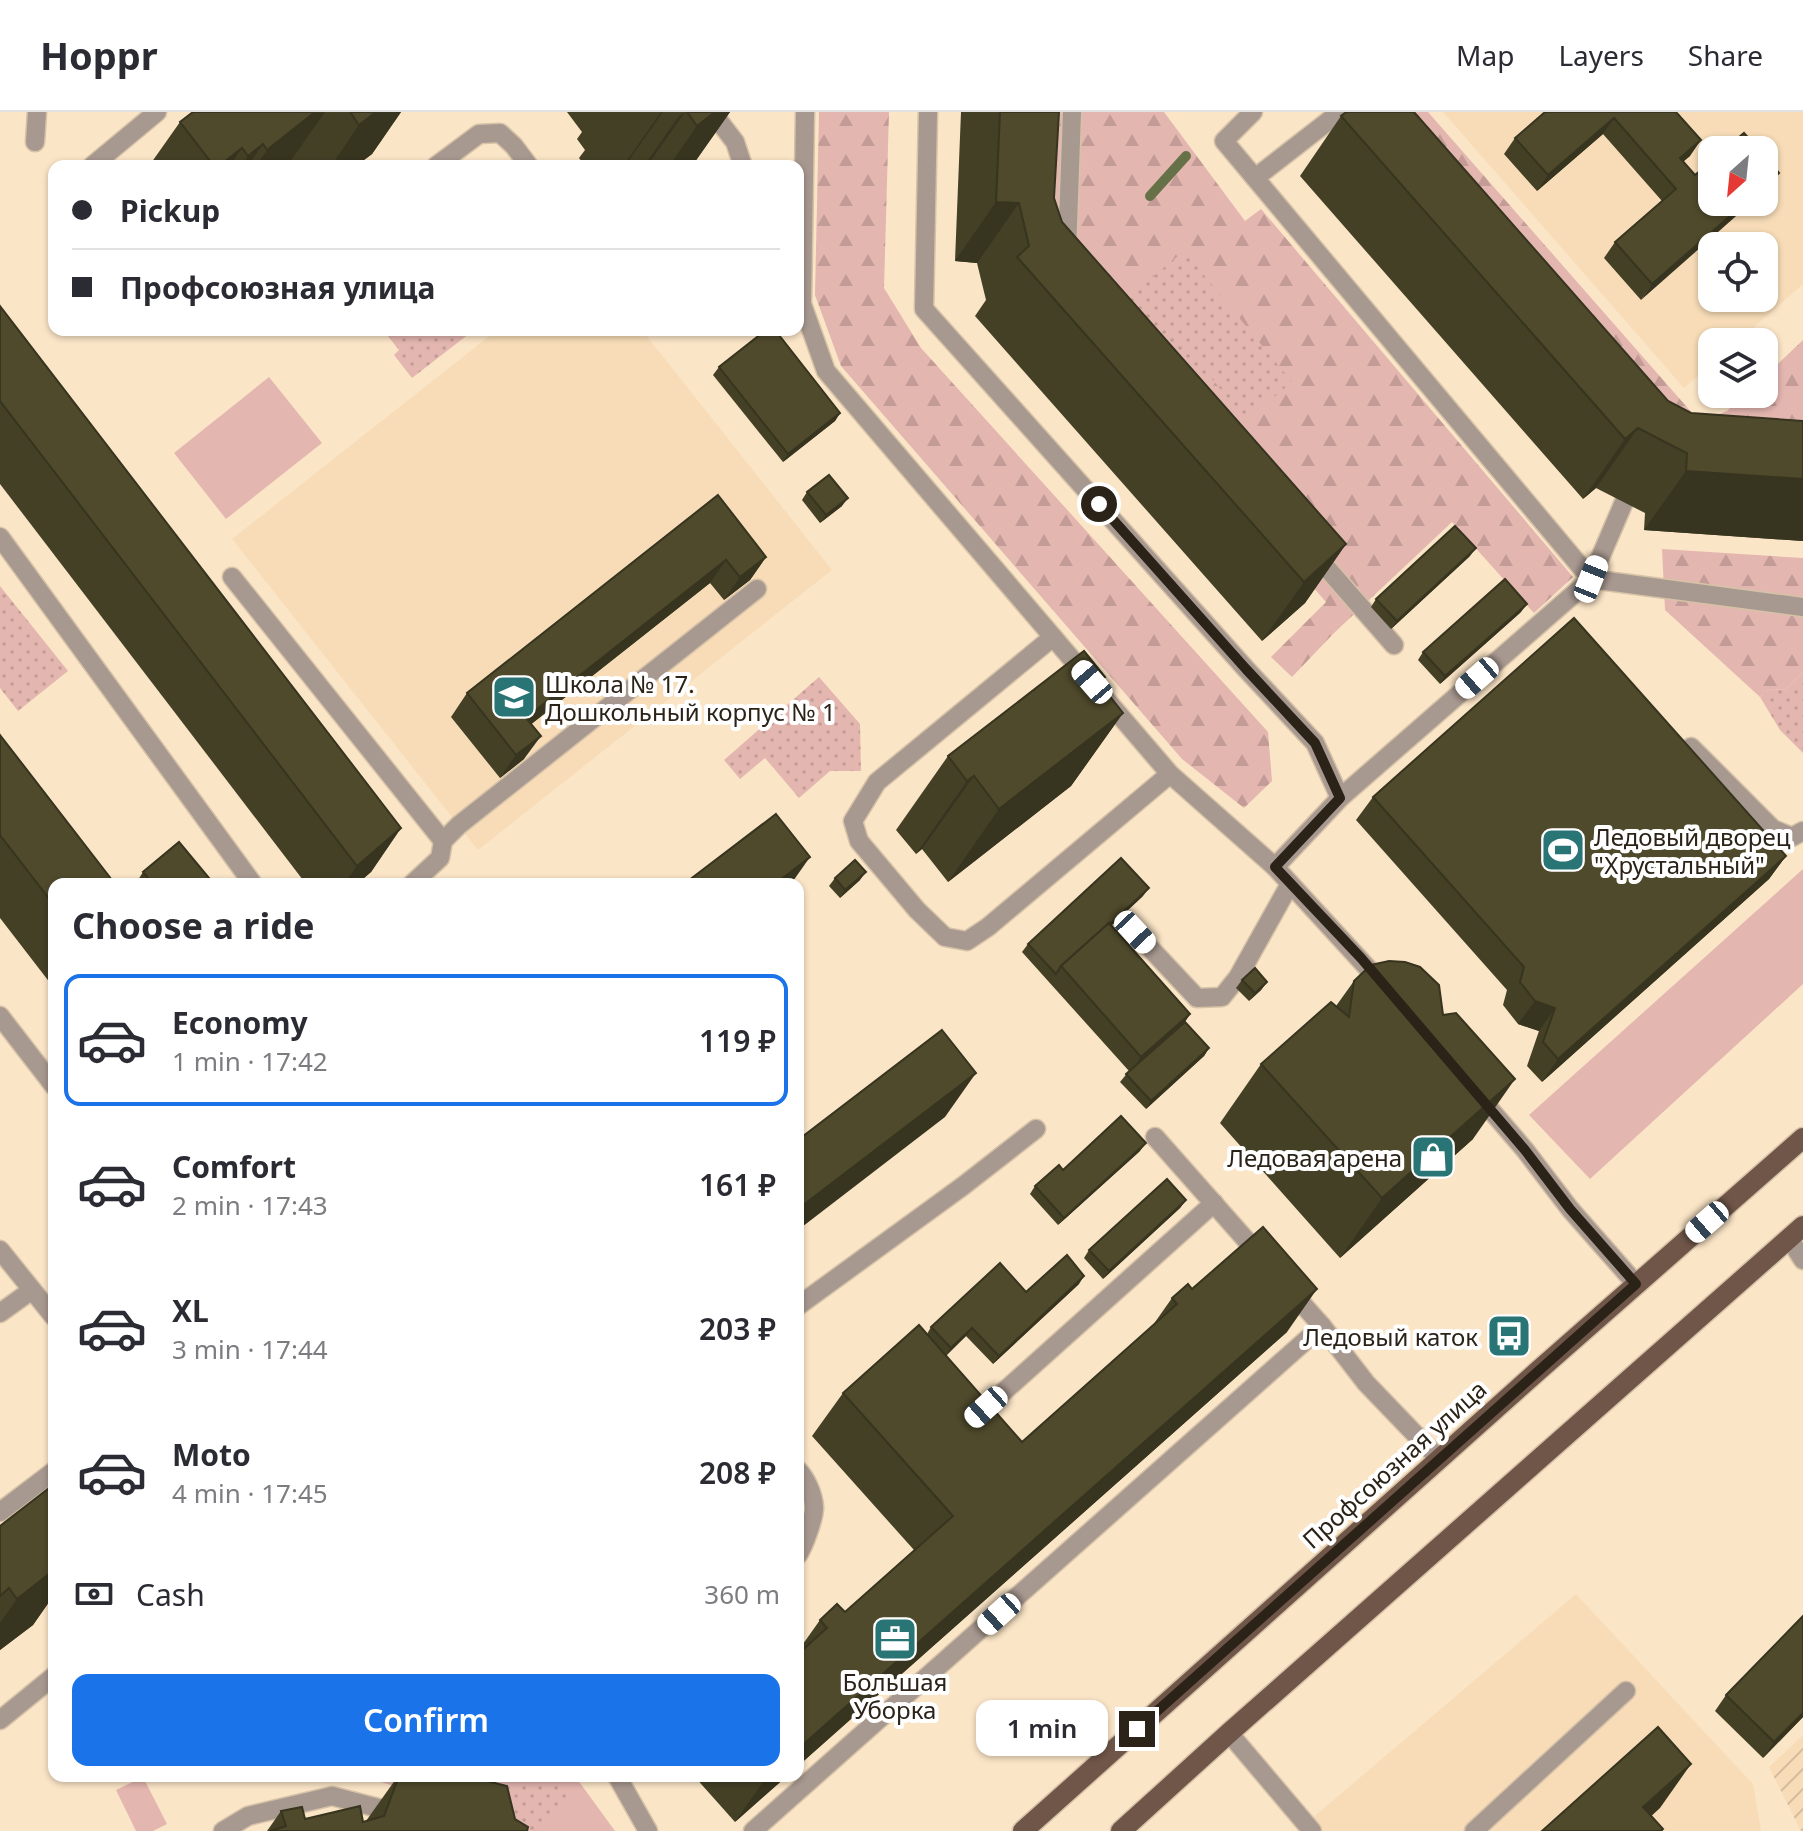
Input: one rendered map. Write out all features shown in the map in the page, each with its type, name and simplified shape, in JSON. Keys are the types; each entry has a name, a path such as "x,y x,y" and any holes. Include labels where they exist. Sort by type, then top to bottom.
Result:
{"main road":[{"name":"Профсоюзная улица","path":"1023,1831 1803,1138"},
{"path":"1121,1831 1796,1232"}],"lane":[{"path":"35,142 37,112"},
{"path":"99,160 157,112"},
{"path":"712,112 735,142 741,160"},
{"path":"803,160 805,112"},
{"path":"928,112 924,309 1315,743 1340,798"},
{"path":"1067,267 1072,112"},
{"path":"1253,112 1224,141 1591,579 1803,607"},
{"path":"1255,178 1340,112"},
{"path":"444,160 479,134 500,133 524,160"},
{"path":"804,310 826,371 1170,774 1275,867 1401,1005"},
{"path":"1275,867 1340,798 1591,579 1624,502"},
{"path":"1300,536 1394,645"},
{"path":"0,537 249,878"},
{"path":"232,577 443,841"},
{"path":"418,878 440,858 443,841 459,825 757,589"},
{"path":"1053,637 877,782 853,821 859,841 917,910 945,937 967,941 988,927 1170,774"},
{"path":"1691,747 1773,829 1792,837 1803,831"},
{"path":"1135,932 1197,998 1222,997 1238,977 1290,884"},
{"path":"0,1016 48,1078"},
{"path":"1462,1076 1570,1209 1636,1284"},
{"path":"804,1302 1036,1129"},
{"path":"1155,1137 1322,1326 1366,1383 1439,1459"},
{"path":"954,1417 963,1428 1214,1203"},
{"path":"1796,1232 1803,1260"},
{"path":"0,1250 48,1310"},
{"path":"0,1313 32,1290"},
{"path":"753,1831 1322,1326"},
{"path":"0,1512 48,1476"},
{"path":"804,1477 814,1507 804,1544"},
{"path":"0,1720 48,1681"},
{"path":"1474,1831 1626,1691"},
{"path":"1229,1733 1312,1831"},
{"path":"620,1782 648,1831"},
{"path":"223,1831 332,1796 413,1817 425,1831"}],"shaded area":[{"path":"1443,112 1803,112 1803,284 1778,306 1778,232 1698,232 1698,312 1771,312 1753,328 1698,328 1698,376 1684,388"},
{"name":"Школа № 17. Дошкольный корпус № 1","path":"489,336 647,336 832,570 478,850 232,539"},
{"path":"1576,1594 1753,1784 1761,1831 1297,1831"},
{"path":"1803,1735 1803,1831 1801,1831 1769,1767"}],"green space":[{"path":"819,112 889,112 884,288 921,348 1268,732 1272,781 1244,808 1182,759 841,366 815,295"},
{"path":"1044,112 1164,112 1245,221 1261,209 1573,577 1534,613 1452,522 1292,677 1271,657 1326,602 1047,280"},
{"path":"1340,112 1428,112 1700,422 1730,408 1778,408 1778,364 1803,340 1803,472 1660,461"},
{"path":"1184,251 1292,382 1246,420 1208,374 1197,382 1127,298"},
{"path":"388,336 466,336 412,378 394,355 399,350"},
{"path":"269,377 322,443 226,519 174,453"},
{"path":"1662,549 1803,558 1803,672 1785,690 1770,689 1760,697 1665,610"},
{"path":"0,586 68,671 18,711 0,688"},
{"path":"1803,672 1803,753 1780,730 1760,697 1770,689 1785,690"},
{"path":"819,677 860,724 861,771 830,771 799,798 765,758 740,779 724,760"},
{"path":"1803,869 1803,984 1590,1179 1529,1115"},
{"path":"133,1782 146,1782 167,1824 153,1831 136,1831 116,1790"},
{"path":"381,1782 579,1782 615,1831 446,1831 416,1793"},
{"path":"449,1782 560,1782 571,1797 536,1831 471,1831"}],"building":[{"path":"193,112 315,112 267,150 263,144 248,156 242,148 227,160 209,160 180,122"},
{"path":"350,112 376,112 359,125"},
{"path":"687,112 715,112 697,126"},
{"path":"1000,112 1059,112 1054,198 1062,222 1346,544 1304,582 1017,257 1029,246 1019,203 996,202"},
{"path":"1346,112 1414,112 1668,401 1691,413 1803,421 1803,479 1686,471 1687,453 1638,428 1625,439 1341,116"},
{"path":"1545,112 1676,112 1698,137 1698,143 1680,158 1695,175 1698,173 1698,216 1730,216 1712,232 1698,232 1698,244 1652,284 1615,242 1676,189 1614,118 1548,175 1515,138"},
{"path":"0,306 401,828 357,866 0,401"},
{"path":"758,336 780,336 840,413 788,454 719,367"},
{"path":"829,475 848,498 826,515 807,492"},
{"path":"718,495 766,557 740,577 726,560 526,718 541,736 516,755 467,693"},
{"path":"1455,526 1476,548 1397,621 1376,599"},
{"path":"1505,579 1527,604 1445,676 1423,652"},
{"name":"Ледовый дворец \"Хрустальный\"","path":"1574,618 1786,856 1558,1059 1543,1042 1555,1008 1535,1001 1520,982 1524,967 1373,797"},
{"path":"1084,651 1105,677 1098,681 1123,713 999,809 974,776 967,781 948,756"},
{"path":"0,735 110,878 48,878 48,897 0,835"},
{"path":"776,814 810,857 783,878 692,878"},
{"path":"179,842 209,878 148,878 143,872"},
{"path":"1121,858 1149,888 1061,966 1056,974 1028,944"},
{"path":"855,860 866,872 845,890 835,878"},
{"path":"1109,923 1190,1014 1141,1057 1061,966"},
{"path":"1389,961 1420,967 1439,985 1443,1015 1456,1013 1515,1079 1382,1198 1261,1064 1331,1002 1349,1017 1354,981 1371,965"},
{"path":"1255,968 1267,982 1255,993 1242,980"},
{"path":"1185,1022 1209,1048 1151,1101 1126,1074"},
{"path":"942,1030 976,1073 804,1204 804,1135"},
{"path":"1121,1116 1146,1143 1064,1218 1035,1186 1059,1165 1063,1170"},
{"path":"1167,1179 1186,1200 1109,1271 1089,1250"},
{"path":"1263,1227 1317,1289 804,1744 804,1649 827,1628 820,1620 837,1604 845,1612 953,1516 843,1393 919,1325 1022,1442 1177,1304 1172,1298 1188,1284 1192,1289"},
{"path":"1067,1255 1084,1276 999,1356 972,1328 951,1348 931,1327 1000,1263 1026,1292"},
{"path":"48,1489 48,1575 17,1599 9,1588 0,1596 0,1526"},
{"path":"1803,1616 1803,1713 1774,1742 1726,1695"},
{"path":"1658,1727 1691,1764 1643,1807 1663,1829 1661,1831 1542,1831"},
{"path":"397,1782 491,1782 507,1786 515,1819 528,1827 527,1831 270,1831 286,1826 281,1811 302,1807 305,1819 360,1806 363,1822 384,1816"}],"waterway":[{"path":"1150,196 1186,156"}],"place":[{"name":"Школа № 17. Дошкольный корпус № 1","path":"514,697"},
{"name":"Ледовый дворец \"Хрустальный\"","path":"1563,850"},
{"name":"Ледовая арена","path":"1433,1157"},
{"name":"Ледовый каток","path":"1509,1336"},
{"name":"Большая Уборка","path":"895,1639"}],"route":[{"path":"1099,504 1315,743 1340,798 1275,867 1361,958 1636,1284 1137,1729"}]}
